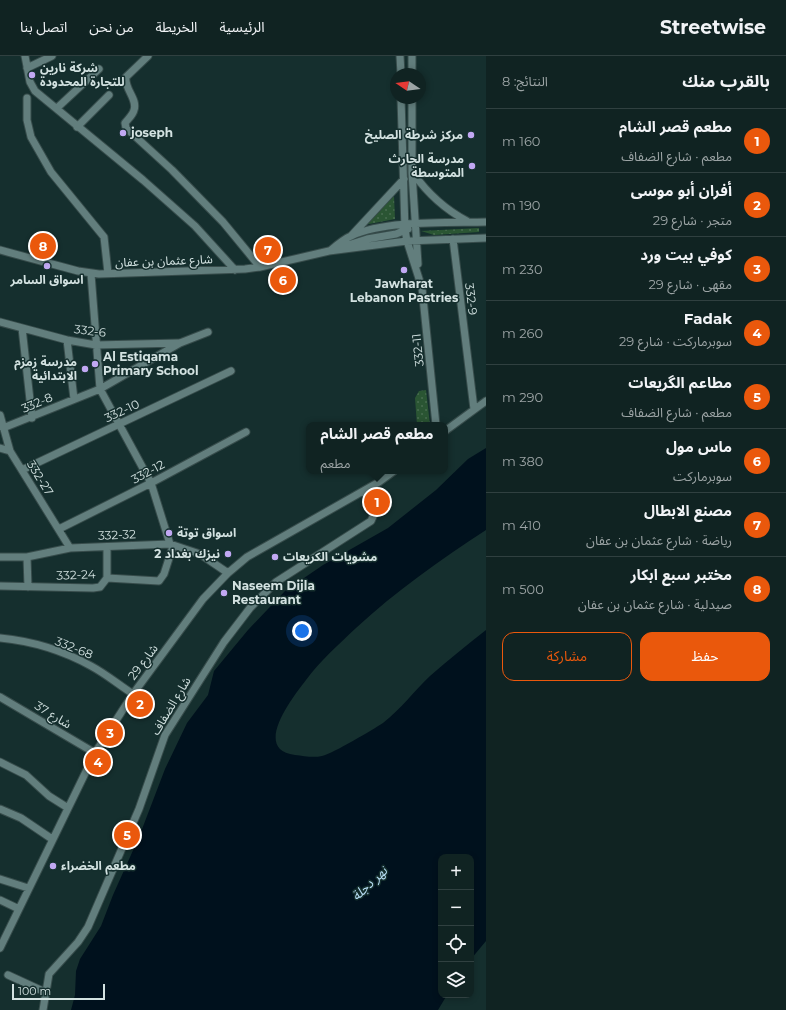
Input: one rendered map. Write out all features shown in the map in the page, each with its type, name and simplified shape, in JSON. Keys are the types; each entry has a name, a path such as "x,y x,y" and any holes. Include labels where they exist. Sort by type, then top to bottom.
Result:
{"street":[{"path":"24,56 32,88 57,108 76,127 143,180 195,226 235,270"},
{"path":"28,68 52,56"},
{"path":"148,56 126,77 125,81 135,104 134,112 125,123 126,128 172,170 218,217 260,267"},
{"path":"400,56 400,68"},
{"path":"412,56 412,68"},
{"path":"57,108 99,68"},
{"path":"76,127 109,95"},
{"path":"27,98 27,120 31,137 51,172 104,238 108,273"},
{"name":"332-11","path":"401,104 405,227 407,241 419,274"},
{"name":"332-11","path":"412,104 412,173 416,241 419,274 424,303 436,422"},
{"path":"412,173 423,188 437,202 452,213 469,222"},
{"path":"350,236 404,179"},
{"name":"شارع عثمان بن عفان","path":"329,251 350,236 367,231 405,227 415,224 486,222"},
{"path":"329,251 368,239 396,234 405,227"},
{"name":"شارع عثمان بن عفان","path":"0,250 91,274 235,270 260,267 329,251 407,241 486,238"},
{"name":"332-9","path":"453,239 474,409"},
{"path":"91,274 100,389 151,483 172,545"},
{"name":"332-6","path":"0,322 67,340 96,345 180,343"},
{"path":"22,328 32,418"},
{"name":"332-8","path":"3,428 32,418 100,389 180,343 208,332"},
{"path":"67,340 74,399"},
{"name":"332-10","path":"22,470 120,425 231,371"},
{"path":"448,429 486,401"},
{"name":"332-27","path":"0,415 10,451 70,548"},
{"name":"332-12","path":"59,529 151,483 246,432"},
{"path":"0,448 10,451"},
{"name":"شارع 29","path":"0,948 95,753 133,694 203,599 228,573 247,557 364,491 390,474"},
{"name":"شارع الضفاف","path":"43,1010 45,992 50,971 78,942 88,926 139,809 165,735 224,642 250,608 276,582 371,520 375,512 364,491"},
{"name":"332-32","path":"0,557 27,557 70,548 172,545 200,554 228,573"},
{"name":"332-24","path":"0,586 97,588 100,587 107,578 159,581 164,574 172,545"},
{"path":"107,547 107,578"},
{"path":"27,557 28,587"},
{"name":"332-68","path":"0,637 14,639 59,652 92,666 133,694"},
{"name":"شارع 37","path":"0,697 95,753"},
{"path":"0,762 26,774 49,796 68,808"},
{"path":"0,809 22,818 52,839"},
{"path":"0,879 28,888"},
{"path":"0,900 19,910"},
{"path":"8,975 45,992"}],"green space":[{"path":"394,196 395,219 364,225 364,224"},
{"path":"479,228 479,232 434,235 421,231"},
{"path":"426,390 430,422 417,422 415,398 419,391"}],"water":[{"name":"نهر دجلة","path":"486,448 486,530 435,564 371,614 336,647 311,673 292,699 279,722 276,734 277,744 283,751 295,755 319,757 335,751 383,723 396,712 430,676 486,630 486,941 474,955 474,854 438,854 438,998 445,998 438,1010 71,1010 75,995 76,971 80,959 101,926 139,837 165,769 187,723 208,695 214,671 248,630 285,591 323,565 388,528 436,490 468,459"}],"place":[{"name":"شركة نارين للتجارة المحدودة","path":"32,75"},
{"name":"joseph","path":"123,133"},
{"name":"مركز شرطة الصليخ","path":"471,135"},
{"name":"مدرسة الحارث المتوسطة","path":"472,166"},
{"name":"مختبر سبع ابكار","path":"43,246"},
{"name":"مصنع الابطال","path":"268,250"},
{"name":"اسواق السامر","path":"47,266"},
{"name":"Jawharat Lebanon Pastries","path":"404,270"},
{"name":"ماس مول","path":"283,280"},
{"name":"Al Estiqama Primary School","path":"95,364"},
{"name":"مدرسة زمزم الابتدائية","path":"85,369"},
{"name":"مطعم قصر الشام","path":"377,502"},
{"name":"اسواق توتة","path":"169,533"},
{"name":"نيزك بغداد 2","path":"228,554"},
{"name":"مشويات الكريعات","path":"275,557"},
{"name":"Naseem Dijla Restaurant","path":"224,593"},
{"name":"أفران أبو موسى","path":"140,704"},
{"name":"كوفي بيت ورد","path":"110,733"},
{"name":"Fadak","path":"98,762"},
{"name":"مطاعم الگريعات","path":"127,835"},
{"name":"مطعم الخضراء","path":"53,866"}]}
